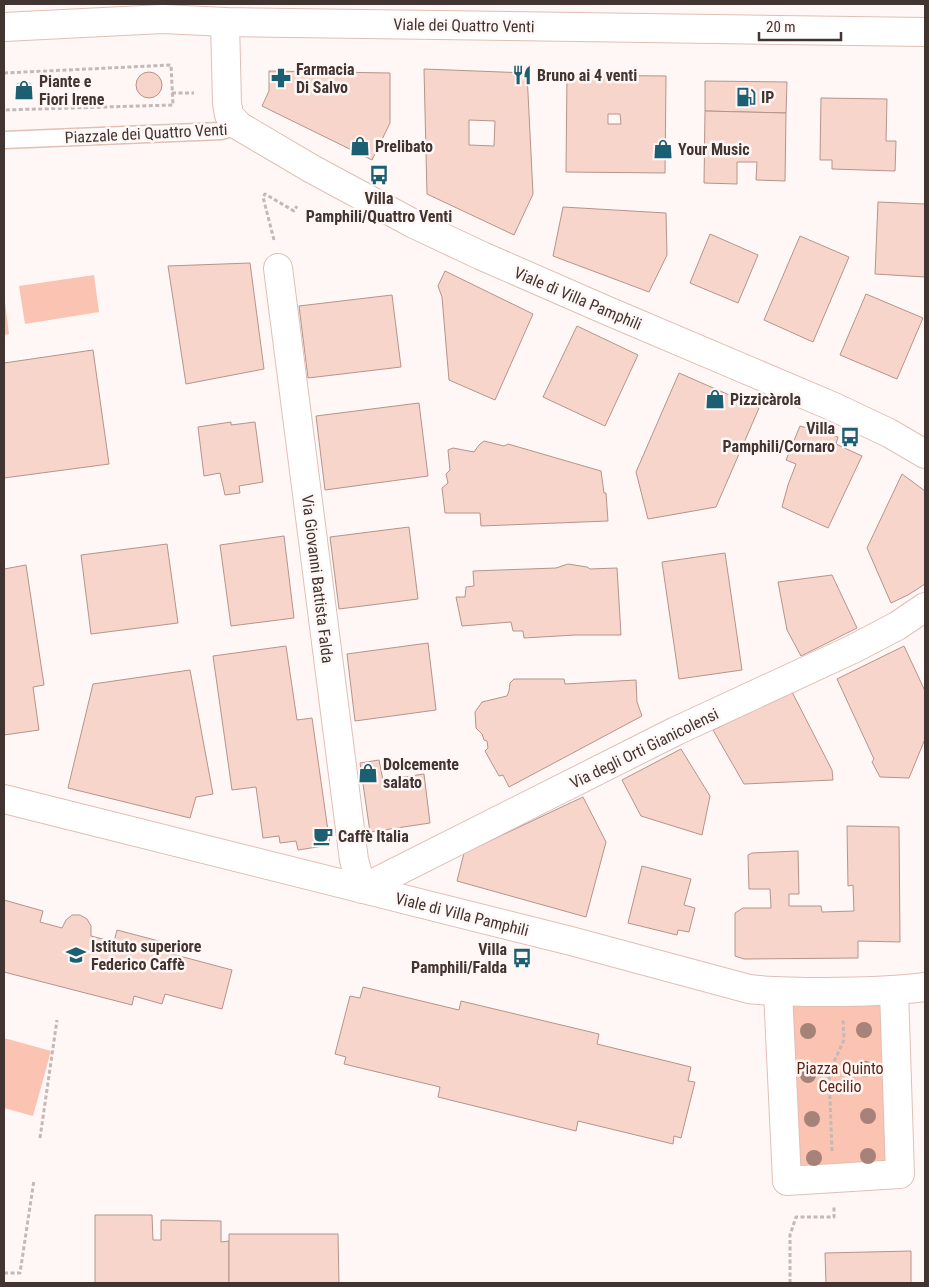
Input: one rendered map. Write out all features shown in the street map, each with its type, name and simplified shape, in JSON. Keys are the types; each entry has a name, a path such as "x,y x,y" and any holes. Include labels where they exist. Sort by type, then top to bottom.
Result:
{"street":[{"name":"Viale dei Quattro Venti","path":"4,27 163,19 225,22 925,32"},
{"name":"Piazzale dei Quattro Venti","path":"225,22 227,104 229,115 239,126"},
{"name":"Viale di Villa Pamphili","path":"239,126 328,177 458,245 834,407 889,433 925,454"},
{"name":"Via Giovanni Battista Falda","path":"276,255 353,850 362,889"},
{"name":"Via degli Orti Gianicolensi","path":"362,889 676,731 853,649 897,626 925,607"},
{"name":"Viale di Villa Pamphili","path":"4,799 571,941 718,982 778,992 894,990 925,987"},
{"path":"778,992 787,1181 900,1174 894,990"}],"lane":[{"name":"Piazzale dei Quattro Venti","path":"4,140 221,131 239,126"}],"path":[{"path":"4,73 171,65 173,105 4,110"},
{"path":"172,93 194,93"},
{"path":"276,255 263,197 265,194 294,211 297,206"},
{"path":"790,1283 790,1235 796,1217 834,1217 828,1073 844,1040 843,1019"},
{"path":"40,1138 57,1020"},
{"path":"4,1273 20,1273 34,1180"}],"green space":[{"path":"94,275 99,312 25,324 19,286"},
{"path":"4,294 9,334 4,335"},
{"name":"Piazza Quinto Cecilio","path":"894,990 900,1174 787,1181 778,992"},
{"path":"4,1038 51,1051 33,1116 4,1108"}],"building":[{"path":"424,69 527,73 533,194 514,235 427,194","holes":["469,120 495,121 494,146 469,145"]},
{"path":"269,71 390,73 390,123 372,160 262,106 269,91"},
{"path":"149,72 158,76 162,85 158,94 149,98 140,94 136,85 140,76"},
{"path":"567,75 666,76 665,173 566,172","holes":["608,114 620,114 621,124 608,124"]},
{"name":"Piante e Fiori Irene","path":"24,81 30,84 33,90 30,96 24,99 18,96 15,90 18,84"},
{"name":"IP","path":"705,81 787,82 786,113 705,111"},
{"path":"821,98 887,99 886,141 896,141 895,171 832,169 832,160 820,160"},
{"path":"705,111 786,113 785,181 756,180 757,162 737,162 737,184 704,183"},
{"path":"878,202 925,204 925,277 875,274"},
{"path":"563,207 666,213 667,255 649,292 553,256"},
{"path":"710,234 758,255 738,303 690,283"},
{"path":"800,236 849,257 813,342 764,320"},
{"path":"250,263 264,369 186,384 168,266"},
{"path":"445,271 533,314 495,400 449,380 442,297 438,286"},
{"path":"866,294 923,318 897,379 840,355"},
{"path":"392,295 401,367 308,378 299,306"},
{"path":"577,326 638,355 605,426 543,397"},
{"path":"93,350 109,464 4,478 4,363"},
{"path":"679,373 759,408 716,507 648,519 636,472"},
{"path":"419,403 428,476 325,490 316,416"},
{"path":"231,422 231,425 255,422 263,482 239,486 240,493 225,495 220,473 204,476 198,427"},
{"path":"800,426 838,437 836,444 862,456 828,528 782,507 796,464 786,460"},
{"path":"484,441 504,446 508,444 601,471 604,493 606,493 608,521 481,526 480,513 445,513 442,488 448,483 446,474 450,470 448,450 453,448 474,452"},
{"path":"902,474 925,491 925,584 891,603 867,548"},
{"path":"409,527 418,599 339,609 330,537"},
{"path":"284,536 294,618 231,626 220,545"},
{"path":"167,544 178,623 91,634 81,555"},
{"path":"725,553 742,670 679,679 662,562"},
{"path":"568,564 590,569 617,568 621,635 524,638 523,631 513,631 511,622 462,626 456,597 465,597 466,587 474,586 473,571 556,568"},
{"path":"26,565 44,685 33,687 39,730 4,735 4,569"},
{"path":"832,575 857,628 801,656 787,630 778,582"},
{"path":"428,643 436,710 355,721 347,654"},
{"path":"286,646 297,720 312,718 330,845 298,850 296,841 280,843 279,836 263,838 256,787 232,790 213,656"},
{"path":"904,646 925,691 925,739 909,778 880,777 872,762 874,759 837,679"},
{"path":"190,670 213,794 196,797 190,818 68,788 93,684"},
{"path":"514,679 564,679 565,684 636,680 637,702 642,716 509,787 503,775 499,776 485,751 488,748 487,741 484,740 482,734 476,728 475,712 482,702 507,696 510,683"},
{"path":"792,692 832,770 833,780 744,784 713,730"},
{"path":"681,749 710,796 702,835 641,816 622,780"},
{"path":"379,760 383,780 424,774 430,823 370,832 360,763"},
{"path":"583,797 606,842 586,917 457,881 464,853"},
{"path":"847,826 899,827 900,942 858,941 858,958 744,959 735,956 735,913 743,908 771,908 770,889 749,889 748,855 752,853 798,851 799,894 789,894 789,906 821,906 822,912 854,911 853,885 848,886"},
{"path":"642,866 691,879 684,905 695,908 689,932 678,930 677,935 628,923"},
{"path":"4,900 43,911 40,922 62,928 66,920 72,915 80,915 87,919 91,926 91,936 114,942 117,930 174,945 172,954 232,970 222,1009 165,994 162,1004 134,996 132,1005 4,972"},
{"path":"363,987 459,1010 461,1001 599,1034 597,1044 691,1067 688,1081 695,1082 681,1138 674,1136 673,1144 578,1121 576,1131 438,1097 440,1087 344,1064 346,1057 335,1054 350,996 360,998"},
{"path":"95,1215 152,1215 153,1240 161,1240 161,1220 221,1221 221,1242 229,1241 229,1283 95,1283"},
{"path":"229,1234 338,1234 339,1283 229,1283"},
{"path":"911,1251 911,1283 826,1283 825,1253"}],"place":[{"name":"Bruno ai 4 venti","path":"522,75"},
{"name":"Farmacia Di Salvo","path":"281,78"},
{"name":"Piante e Fiori Irene","path":"24,90"},
{"name":"IP","path":"746,97"},
{"name":"Prelibato","path":"360,146"},
{"name":"Your Music","path":"663,149"},
{"name":"Villa Pamphili/Quattro Venti","path":"379,175"},
{"name":"Pizzicàrola","path":"715,399"},
{"name":"Villa Pamphili/Cornaro","path":"850,437"},
{"name":"Dolcemente salato","path":"368,773"},
{"name":"Caffè Italia","path":"323,836"},
{"name":"Istituto superiore Federico Caffè","path":"76,955"},
{"name":"Villa Pamphili/Falda","path":"522,958"}]}
